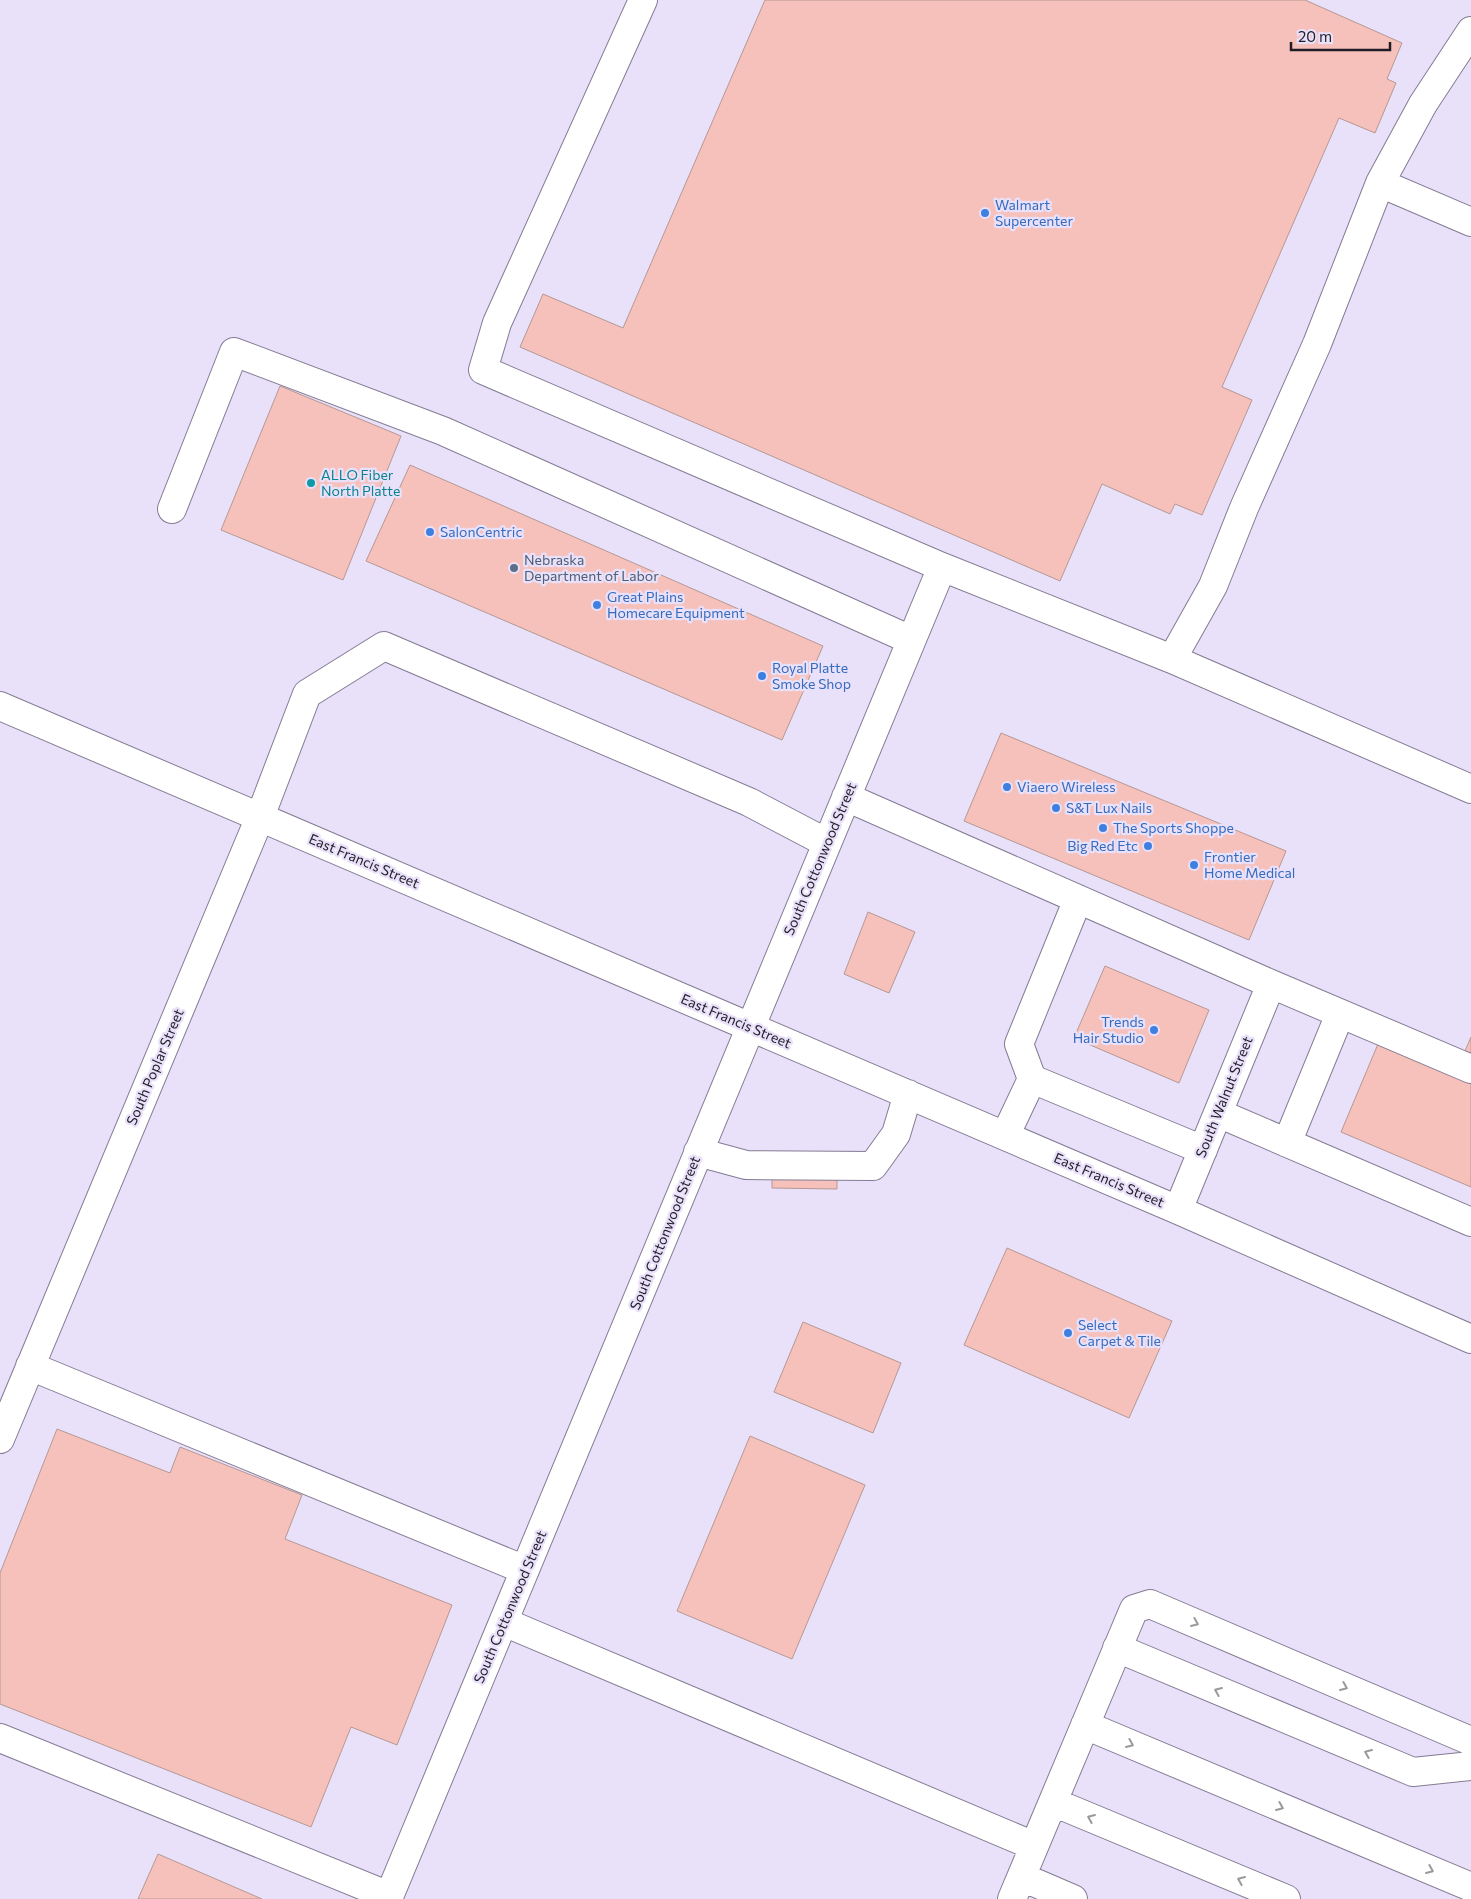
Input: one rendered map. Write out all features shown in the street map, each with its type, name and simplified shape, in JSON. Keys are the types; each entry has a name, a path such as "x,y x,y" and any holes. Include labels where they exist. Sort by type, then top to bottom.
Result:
{"street":[{"path":"643,0 497,322 483,370 942,567 1172,659 1471,789"},
{"path":"1172,659 1213,586 1275,437 1317,344 1380,183 1423,104 1471,31"},
{"path":"1380,183 1471,222"},
{"path":"172,509 234,352 443,430 911,640"},
{"name":"South Cottonwood Street","path":"389,1898 942,567"},
{"name":"South Poplar Street","path":"0,1439 260,817 307,694 384,646 749,802 827,843"},
{"name":"East Francis Street","path":"0,706 1470,1335"},
{"path":"846,797 1271,984 1471,1069"},
{"path":"1005,1136 1032,1078 1019,1044 1078,899"},
{"name":"South Walnut Street","path":"1178,1210 1271,984"},
{"path":"1287,1143 1340,1014"},
{"path":"1032,1078 1203,1150"},
{"path":"698,1152 746,1165 873,1166 896,1134 908,1094"},
{"path":"1218,1113 1471,1222"},
{"path":"30,1366 525,1570"},
{"path":"1073,1899 1017,1888 1134,1609 1150,1604 1471,1741"},
{"path":"504,1622 1034,1846"},
{"path":"1117,1648 1413,1772 1471,1766"},
{"path":"1085,1725 1471,1887"},
{"path":"0,1738 389,1898"},
{"path":"1053,1802 1286,1899"}],"building":[{"name":"Walmart Supercenter","path":"765,0 1305,0 1402,43 1387,79 1396,83 1375,133 1339,118 1222,387 1252,400 1202,515 1175,504 1170,514 1102,484 1060,581 520,347 543,294 623,328"},
{"name":"ALLO Fiber North Platte","path":"280,386 401,436 343,580 221,530"},
{"path":"410,465 823,646 782,740 366,561"},
{"path":"1001,733 1286,851 1249,940 964,821"},
{"path":"868,912 915,932 889,993 844,974"},
{"path":"1105,966 1209,1010 1179,1083 1074,1038"},
{"path":"1471,1037 1471,1053 1465,1051"},
{"path":"1378,1044 1471,1083 1471,1187 1341,1132"},
{"path":"772,1155 837,1156 837,1189 772,1188"},
{"name":"Select Carpet & Tile","path":"1007,1248 1172,1321 1129,1418 964,1345"},
{"path":"803,1322 901,1363 873,1433 774,1392"},
{"path":"57,1429 170,1473 180,1447 302,1495 285,1539 452,1605 397,1745 351,1727 311,1827 0,1704 0,1573"},
{"path":"750,1436 865,1485 792,1659 677,1611"},
{"path":"158,1854 262,1899 138,1899"}],"place":[{"name":"Walmart Supercenter","path":"985,213"},
{"name":"ALLO Fiber North Platte","path":"311,483"},
{"name":"SalonCentric","path":"430,532"},
{"name":"Nebraska Department of Labor","path":"514,568"},
{"name":"Great Plains Homecare Equipment","path":"597,605"},
{"name":"Royal Platte Smoke Shop","path":"762,676"},
{"name":"Viaero Wireless","path":"1007,787"},
{"name":"S&T Lux Nails","path":"1056,808"},
{"name":"The Sports Shoppe","path":"1103,828"},
{"name":"Big Red Etc","path":"1148,846"},
{"name":"Frontier Home Medical","path":"1194,865"},
{"name":"Trends Hair Studio","path":"1154,1030"},
{"name":"Select Carpet & Tile","path":"1068,1333"}]}
